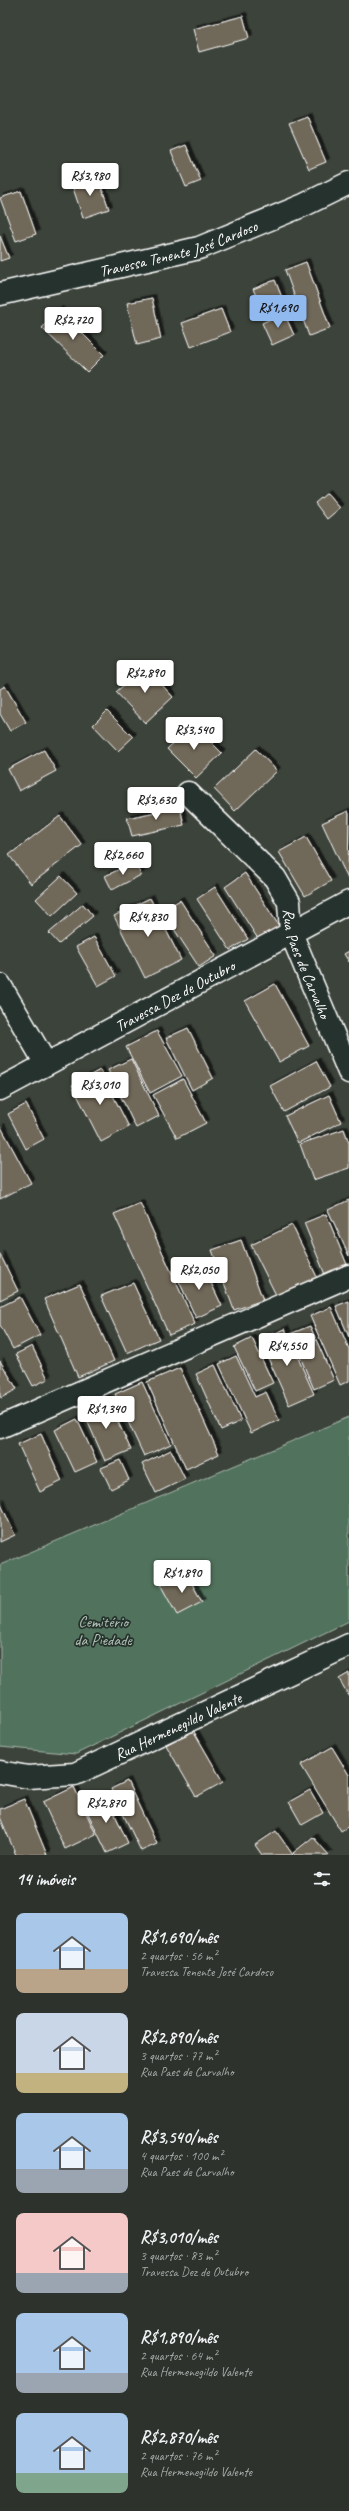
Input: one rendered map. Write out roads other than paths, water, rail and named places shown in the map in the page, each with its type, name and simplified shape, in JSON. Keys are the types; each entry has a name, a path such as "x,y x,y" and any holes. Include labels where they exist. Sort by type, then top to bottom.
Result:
{"street":[{"name":"Travessa Tenente José Cardoso","path":"0,294 199,248 304,205 349,183"},
{"name":"Rua Paes de Carvalho","path":"188,793 275,878 289,902 291,933 349,1072"},
{"name":"Travessa Dez de Outubro","path":"0,1089 349,902"},
{"path":"0,985 46,1064"},
{"path":"0,1427 349,1276"},
{"name":"Rua Hermenegildo Valente","path":"0,1772 28,1777 75,1774 349,1645"}],"park label":[{"name":"Cemitério da Piedade","path":"103,1630"}]}
